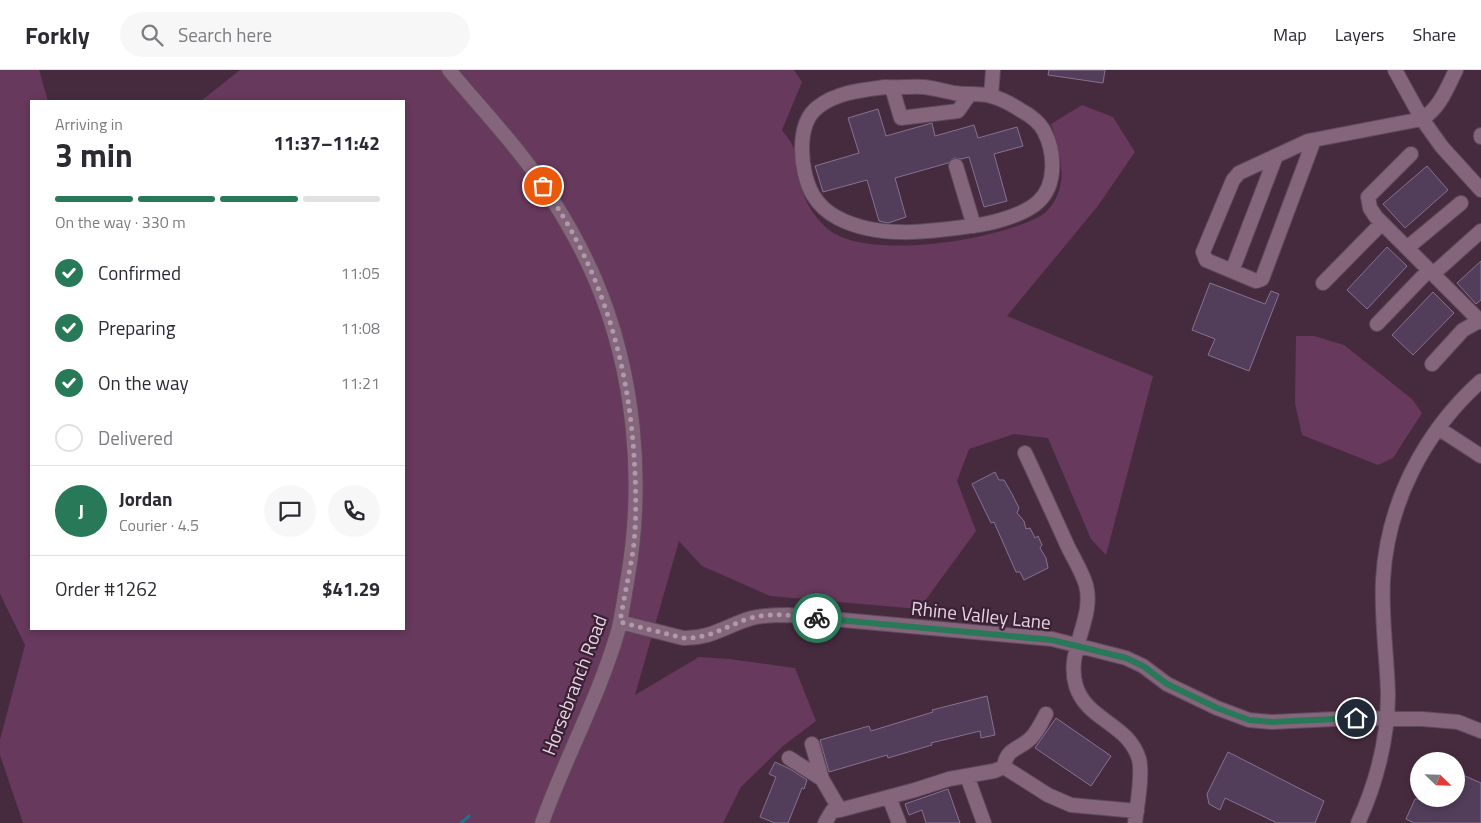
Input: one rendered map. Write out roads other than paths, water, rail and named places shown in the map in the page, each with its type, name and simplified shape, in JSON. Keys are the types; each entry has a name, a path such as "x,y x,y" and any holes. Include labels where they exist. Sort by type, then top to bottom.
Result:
{"street":[{"name":"Horsebranch Road","path":"449,70 528,164 551,197 578,242 596,279 608,315 626,380 632,420 635,476 633,550 620,622 600,680 555,786 542,823"},
{"path":"991,96 993,70"},
{"path":"1395,70 1422,119 1442,147 1481,190"},
{"path":"1314,140 1262,278 1256,281 1206,260 1203,252 1233,180 1239,173 1314,140 1422,119 1431,113 1442,98 1456,70"},
{"path":"924,87 991,96 1022,110 1044,129 1050,145 1052,165 1047,191 1039,201 1028,209 974,226 889,232 863,228 839,219 820,206 812,194 801,141 806,122 812,112 831,99 852,93 892,88 924,87"},
{"path":"892,88 901,118 958,111 970,94"},
{"path":"1411,154 1368,197 1370,208 1382,223 1481,321 1463,330 1432,364"},
{"path":"1232,271 1276,156"},
{"path":"956,166 974,226"},
{"path":"1407,248 1461,203"},
{"path":"1323,283 1382,223"},
{"path":"1377,324 1431,272 1481,232"},
{"path":"1358,823 1371,790 1379,762 1387,718 1388,695 1383,580 1390,532 1401,497 1414,467 1438,428 1453,409 1481,381"},
{"path":"1438,428 1481,455"},
{"path":"1004,767 1048,795 1071,805 1136,817 1139,760 1128,738 1095,714 1080,698 1075,684 1074,672 1077,646 1087,612 1086,585 1025,453"},
{"name":"Rhine Valley Lane","path":"620,622 683,638 694,638 703,637 750,618 767,614 1052,640 1126,658 1143,666 1167,684 1217,708 1249,720 1272,722 1387,718 1458,722 1481,730"},
{"path":"1004,767 1005,759 1010,751 1033,737 1046,714"},
{"path":"812,744 822,779 840,810"},
{"path":"789,758 822,779"},
{"path":"825,823 832,811 889,797 949,779 994,771 1004,767"},
{"path":"967,776 984,823"},
{"path":"889,797 899,823"}],"waterway":[{"path":"461,823 469,816"}]}
